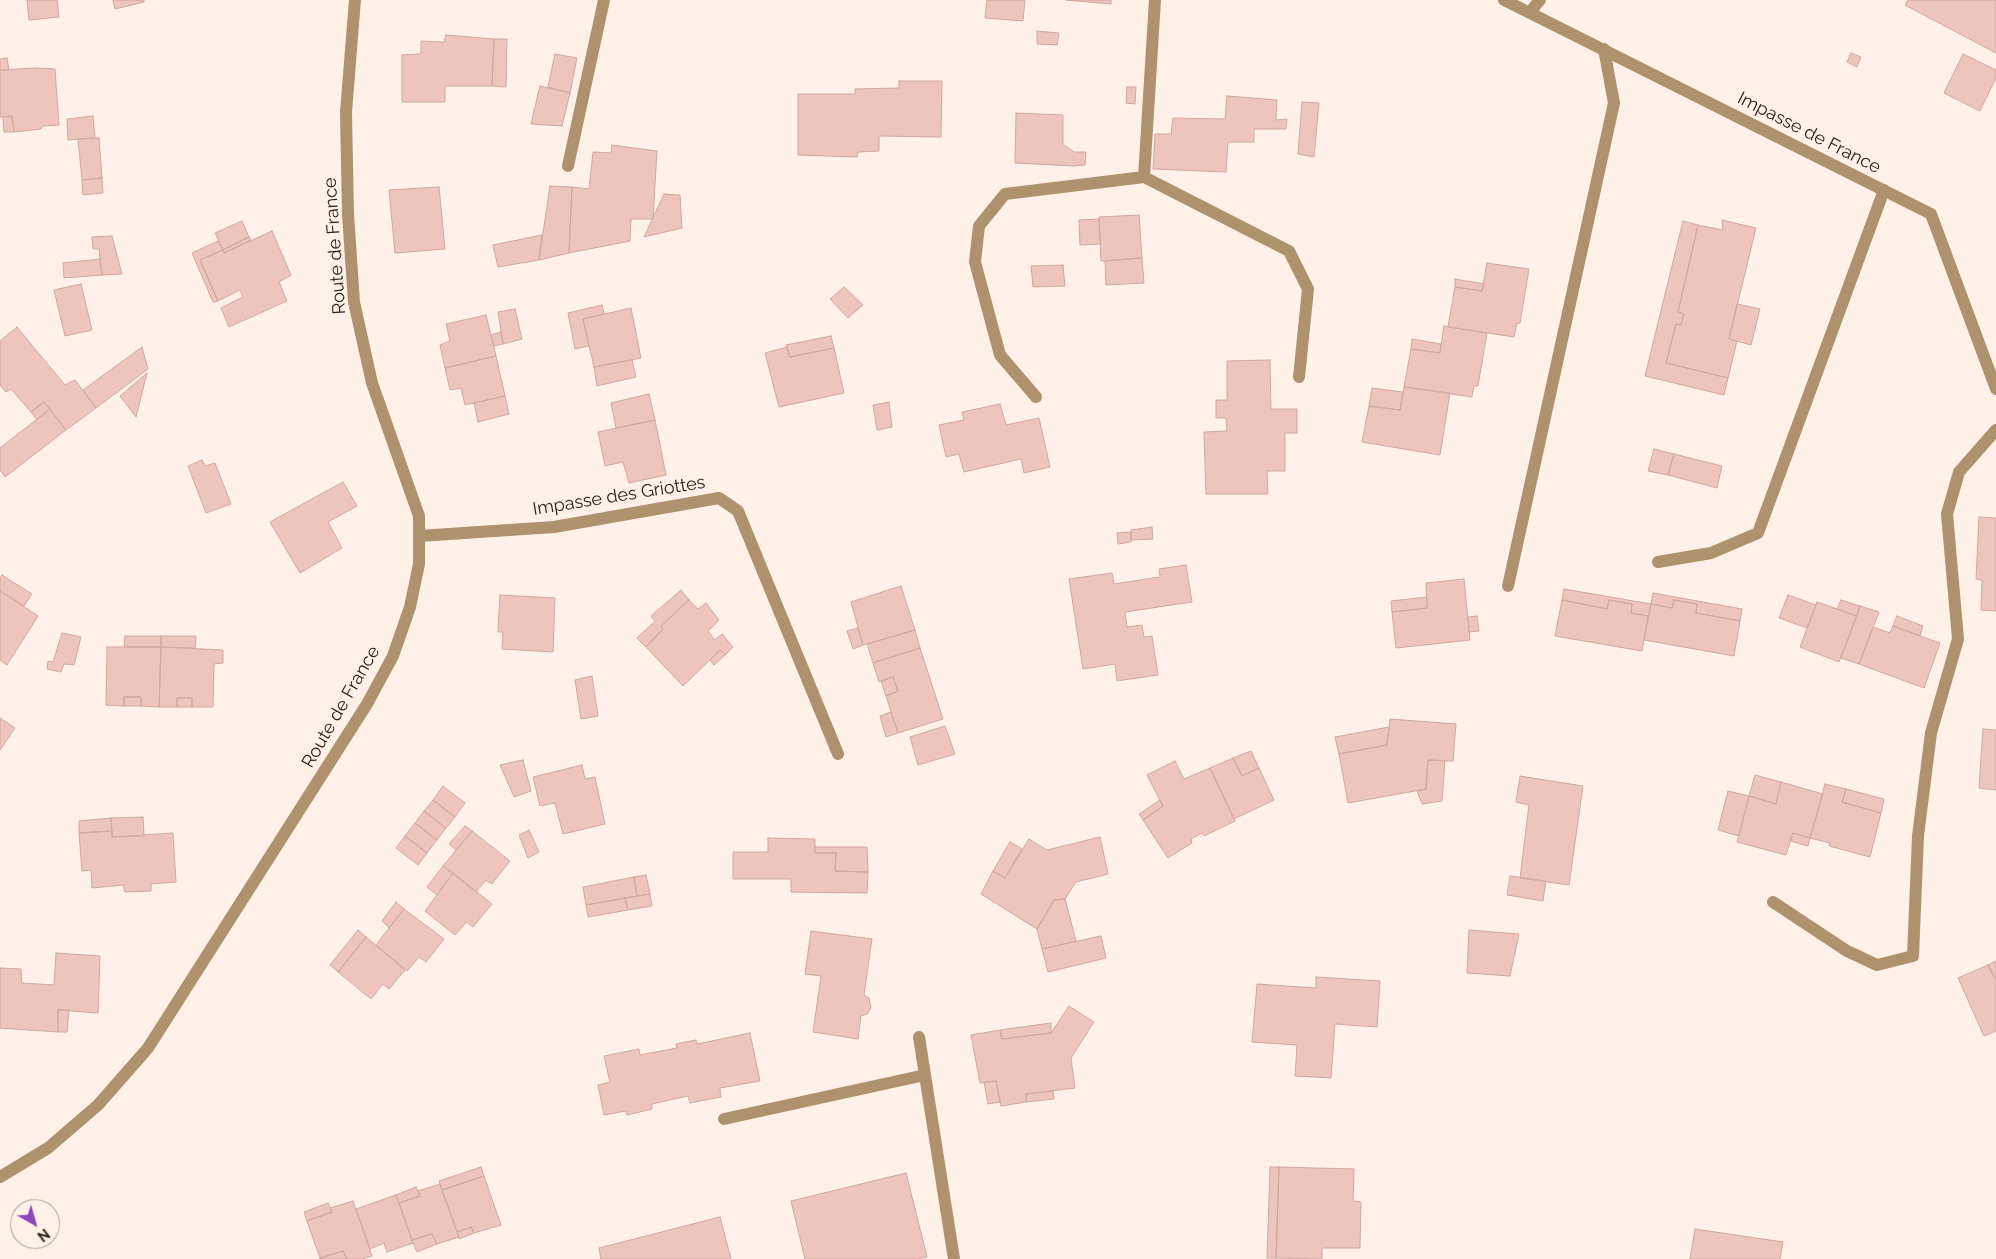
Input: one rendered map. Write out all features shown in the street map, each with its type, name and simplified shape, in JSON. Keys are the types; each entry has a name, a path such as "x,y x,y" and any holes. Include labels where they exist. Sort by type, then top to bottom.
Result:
{"street":[{"name":"Route de France","path":"0,1177 48,1148 98,1105 148,1048 367,704 393,656 410,607 419,564 420,516 372,384 354,302 348,214 346,112 355,0"},
{"path":"568,166 604,0"},
{"path":"1144,177 1155,0"},
{"name":"Impasse de France","path":"1504,0 1931,214 1996,389"},
{"path":"1530,12 1540,0"},
{"path":"1508,586 1614,103 1604,49"},
{"path":"1036,398 1000,355 975,262 979,226 1005,194 1144,177 1289,251 1308,289 1299,377"},
{"path":"1658,562 1711,553 1758,533 1884,190"},
{"path":"1773,902 1847,951 1877,966 1913,956 1918,836 1931,734 1958,639 1947,514 1959,472 1996,430"},
{"name":"Impasse des Griottes","path":"419,536 554,527 719,498 738,511 838,754"},
{"path":"918,1036 954,1259"},
{"path":"724,1118 924,1075"}],"building":[{"path":"27,0 57,0 59,17 29,20"},
{"path":"113,0 144,0 144,2 115,9"},
{"path":"987,0 1025,0 1023,21 985,18"},
{"path":"1066,0 1111,0 1111,4"},
{"path":"1908,0 1996,0 1996,53 1905,5"},
{"path":"1037,31 1059,33 1057,45 1037,44"},
{"path":"446,35 494,39 492,86 445,86 445,102 402,102 402,55 421,54 421,41 444,42"},
{"path":"494,39 507,39 506,87 492,86"},
{"path":"1851,53 1861,57 1857,67 1847,62"},
{"path":"555,54 577,58 570,93 548,87"},
{"path":"1963,54 1996,70 1996,78 1980,111 1944,93"},
{"path":"7,58 9,70 0,70 0,59"},
{"path":"55,69 59,125 14,132 12,116 0,117 0,70"},
{"path":"899,81 942,81 941,137 879,136 879,151 858,152 857,157 798,155 798,94 855,94 855,89 899,88"},
{"path":"540,86 570,93 562,126 531,124"},
{"path":"1127,87 1136,87 1135,104 1126,103"},
{"path":"1227,96 1277,100 1276,120 1287,119 1286,129 1254,129 1254,142 1228,142 1226,172 1153,169 1155,134 1171,134 1173,118 1225,119"},
{"path":"1302,102 1319,103 1314,157 1298,154"},
{"path":"1016,113 1063,115 1063,144 1074,152 1086,152 1085,165 1015,163"},
{"path":"12,116 14,132 4,132 3,117"},
{"path":"93,116 95,138 68,140 67,119"},
{"path":"99,138 102,178 82,180 78,139"},
{"path":"612,145 657,151 653,219 631,219 630,241 569,253 572,187 589,189 593,152 611,153"},
{"path":"102,178 103,193 83,195 82,180"},
{"path":"550,186 572,187 569,253 539,260"},
{"path":"439,187 445,249 395,253 389,190"},
{"path":"664,194 680,195 682,228 644,237"},
{"path":"1139,215 1142,258 1101,261 1099,217"},
{"path":"1099,219 1100,244 1080,245 1079,220"},
{"path":"1722,220 1756,228 1729,339 1737,341 1728,378 1666,363 1676,324 1681,325 1684,314 1678,312 1698,225 1723,230"},
{"path":"242,221 249,237 223,250 215,233"},
{"path":"1683,221 1698,225 1678,312 1684,314 1681,325 1676,324 1666,363 1728,378 1724,395 1645,376"},
{"path":"272,231 291,275 279,282 287,301 229,327 221,308 243,297 240,290 218,301 200,260 223,250 224,253"},
{"path":"542,235 539,260 498,267 493,245"},
{"path":"112,236 122,274 102,275 99,249 93,249 92,237"},
{"path":"249,237 251,240 224,253 223,250"},
{"path":"218,241 223,250 200,260 218,301 213,302 192,253"},
{"path":"1142,258 1144,283 1106,285 1105,261"},
{"path":"100,259 102,275 64,278 63,263"},
{"path":"1487,263 1529,269 1520,323 1517,323 1514,337 1448,327 1455,287 1482,291"},
{"path":"1063,265 1065,286 1033,287 1031,266"},
{"path":"1455,279 1484,284 1482,291 1455,287"},
{"path":"81,284 92,330 65,336 54,290"},
{"path":"844,287 863,305 848,318 830,299"},
{"path":"1737,304 1760,309 1751,345 1729,339"},
{"path":"602,305 604,314 583,319 589,346 575,349 568,313"},
{"path":"631,308 641,358 594,367 583,319"},
{"path":"515,309 522,339 503,344 498,312"},
{"path":"486,315 496,356 445,368 440,345 450,341 446,324"},
{"path":"1444,326 1487,333 1478,386 1474,386 1472,397 1404,387 1411,349 1440,353"},
{"path":"17,327 65,385 75,380 96,408 66,430 44,402 31,412 11,389 6,392 0,385 0,341"},
{"path":"501,332 503,344 494,346 491,335"},
{"path":"831,336 834,348 790,357 786,345"},
{"path":"1412,339 1441,344 1440,353 1411,349"},
{"path":"142,347 148,369 96,408 83,390"},
{"path":"787,347 790,357 834,348 844,393 779,407 765,353"},
{"path":"496,356 505,396 465,405 461,388 450,390 445,368"},
{"path":"632,360 636,377 597,386 594,367"},
{"path":"1270,360 1271,409 1297,409 1297,433 1285,433 1285,471 1267,471 1268,494 1206,494 1204,432 1227,431 1226,418 1216,418 1216,400 1227,400 1227,361"},
{"path":"147,373 136,417 120,396"},
{"path":"1404,387 1450,393 1440,455 1362,442 1369,406 1400,410"},
{"path":"1372,388 1403,392 1400,410 1369,406"},
{"path":"649,394 655,420 616,428 611,403"},
{"path":"505,396 509,414 478,422 474,403"},
{"path":"44,402 50,409 37,420 31,412"},
{"path":"889,402 892,427 877,430 873,405"},
{"path":"1000,404 1006,425 1039,418 1050,467 1024,473 1021,459 964,472 959,454 946,457 939,425 964,420 962,412"},
{"path":"50,409 66,430 5,477 0,470 0,448"},
{"path":"655,420 666,475 629,483 623,462 605,466 598,432"},
{"path":"1654,449 1674,454 1668,475 1648,471"},
{"path":"1674,454 1722,466 1717,488 1668,475"},
{"path":"202,460 205,466 215,463 231,504 206,513 188,466"},
{"path":"343,482 357,506 328,522 342,548 300,573 270,522"},
{"path":"1979,517 1996,518 1996,611 1981,610 1982,580 1976,579"},
{"path":"1152,527 1153,539 1131,540 1131,530"},
{"path":"1131,532 1131,542 1118,544 1117,533"},
{"path":"1186,565 1192,602 1125,612 1127,627 1142,625 1144,637 1152,636 1158,675 1117,681 1115,664 1083,669 1069,579 1112,573 1114,584 1160,577 1159,569"},
{"path":"2,575 32,594 24,606 0,591 0,578"},
{"path":"1464,579 1470,640 1396,648 1392,612 1427,608 1426,583"},
{"path":"901,586 915,630 863,645 851,602"},
{"path":"1564,589 1651,604 1648,616 1631,613 1632,604 1609,600 1607,609 1562,600"},
{"path":"681,590 689,600 661,626 663,629 646,647 637,638 655,621 651,616"},
{"path":"0,591 38,616 7,665 0,660"},
{"path":"1653,593 1742,609 1740,621 1696,613 1697,604 1674,600 1672,608 1651,604"},
{"path":"500,595 555,598 553,652 502,649 503,632 498,632"},
{"path":"1788,595 1816,605 1807,628 1779,618"},
{"path":"1427,597 1427,608 1392,612 1391,601"},
{"path":"689,600 698,609 706,603 719,620 708,631 715,640 722,634 733,647 725,655 720,650 683,686 646,647 663,629 661,626"},
{"path":"1562,600 1607,609 1609,600 1632,604 1631,613 1648,616 1642,651 1555,636"},
{"path":"1674,600 1697,604 1696,613 1740,621 1734,656 1644,640 1651,604 1672,608"},
{"path":"1841,600 1860,606 1857,616 1837,609"},
{"path":"1817,602 1857,616 1839,662 1800,647"},
{"path":"1860,606 1879,612 1859,664 1841,658"},
{"path":"1477,616 1479,631 1469,632 1468,617"},
{"path":"1897,616 1923,626 1920,636 1893,626"},
{"path":"1893,626 1940,643 1924,688 1859,664 1873,627 1890,633"},
{"path":"858,628 863,645 853,649 847,631"},
{"path":"915,630 920,648 873,663 867,644"},
{"path":"62,633 81,637 74,665 64,664 61,672 47,669 48,661 53,662"},
{"path":"125,636 161,636 161,647 124,647"},
{"path":"161,636 196,636 195,648 161,647"},
{"path":"107,647 161,647 159,707 141,706 141,697 124,697 124,706 106,705"},
{"path":"161,647 223,650 223,663 214,664 213,707 192,707 192,698 177,698 177,707 159,707"},
{"path":"920,648 943,719 898,733 886,696 898,691 893,677 879,682 873,663"},
{"path":"720,650 725,655 714,665 710,660"},
{"path":"592,676 598,716 581,719 575,680"},
{"path":"893,677 898,691 886,696 881,681"},
{"path":"124,697 141,697 141,706 124,706"},
{"path":"177,698 192,698 192,707 177,707"},
{"path":"891,712 898,733 886,737 880,716"},
{"path":"0,718 15,728 0,750"},
{"path":"1390,719 1456,724 1453,761 1428,760 1426,789 1348,803 1339,754 1387,745"},
{"path":"945,726 955,754 918,765 910,737"},
{"path":"1389,727 1387,745 1339,754 1335,737"},
{"path":"1983,729 1996,730 1996,790 1979,788"},
{"path":"1251,751 1259,768 1242,776 1233,758"},
{"path":"1233,758 1242,776 1259,768 1274,800 1234,819 1210,768"},
{"path":"523,760 531,791 514,797 500,765"},
{"path":"1428,760 1445,761 1442,801 1422,804 1417,791 1426,789"},
{"path":"1175,761 1184,779 1210,768 1235,821 1204,836 1202,833 1191,839 1192,843 1168,858 1143,820 1163,806 1147,775"},
{"path":"582,765 585,779 595,777 605,824 563,834 555,803 540,806 533,777"},
{"path":"1755,775 1781,782 1776,804 1749,796"},
{"path":"1520,776 1583,786 1569,885 1520,878 1529,805 1516,802"},
{"path":"1781,782 1823,794 1810,838 1793,833 1786,855 1737,842 1749,796 1776,804"},
{"path":"1825,784 1846,789 1842,802 1881,813 1870,857 1829,846 1830,843 1810,838"},
{"path":"443,786 465,803 455,817 433,800"},
{"path":"1846,789 1884,799 1881,813 1842,802"},
{"path":"1728,791 1749,796 1739,836 1718,830"},
{"path":"433,800 455,817 446,828 424,811"},
{"path":"1160,800 1163,806 1143,820 1139,814"},
{"path":"424,811 446,828 437,840 415,823"},
{"path":"143,817 144,836 112,837 111,818"},
{"path":"111,818 112,831 79,833 79,821"},
{"path":"415,823 437,840 427,853 405,836"},
{"path":"465,826 472,831 456,850 449,844"},
{"path":"529,830 539,852 528,858 519,835"},
{"path":"112,831 112,837 173,833 176,882 151,884 151,891 125,892 123,885 92,888 91,870 82,871 79,833"},
{"path":"472,831 510,861 492,884 486,880 476,892 443,866"},
{"path":"1793,833 1810,838 1808,846 1790,841"},
{"path":"405,836 427,853 418,865 396,848"},
{"path":"1100,837 1108,874 1076,882 1065,899 1054,900 1037,929 981,894 993,871 1005,878 1029,839 1047,850"},
{"path":"768,838 815,839 815,853 836,853 835,871 868,872 867,893 791,892 791,879 733,879 733,852 768,852"},
{"path":"1010,842 1022,849 1005,878 993,871"},
{"path":"815,847 867,847 868,872 835,871 836,853 815,853"},
{"path":"443,866 453,873 437,895 427,887"},
{"path":"453,873 492,904 473,927 467,922 455,935 425,911"},
{"path":"646,875 650,894 637,896 634,877"},
{"path":"1510,876 1546,881 1543,901 1507,895"},
{"path":"634,877 637,896 586,905 583,887"},
{"path":"650,894 652,906 628,910 625,898"},
{"path":"625,898 628,910 588,917 586,905"},
{"path":"1065,899 1076,941 1042,949 1037,929 1054,900"},
{"path":"396,902 404,909 389,928 382,921"},
{"path":"404,909 444,939 426,962 419,957 407,971 376,945"},
{"path":"358,930 366,937 338,972 330,965"},
{"path":"1469,930 1519,934 1510,976 1467,973"},
{"path":"811,931 872,939 864,995 869,998 871,1008 867,1014 861,1016 858,1039 813,1032 821,976 805,974"},
{"path":"1101,936 1106,958 1048,972 1042,949"},
{"path":"366,937 405,970 389,989 383,984 371,999 338,972"},
{"path":"56,953 100,956 98,1013 58,1010 58,1032 0,1028 0,968 21,969 22,983 54,985"},
{"path":"1996,961 1996,980 1988,965"},
{"path":"1988,965 1996,980 1996,1031 1984,1036 1958,978"},
{"path":"1316,977 1380,981 1377,1027 1335,1024 1331,1078 1295,1076 1297,1045 1252,1042 1257,984 1316,988"},
{"path":"1069,1006 1094,1022 1071,1058 1075,1088 1026,1094 1026,1102 1001,1106 996,1081 980,1083 971,1035 1000,1030 1002,1039 1051,1033"},
{"path":"58,1010 69,1010 67,1032 58,1032"},
{"path":"1051,1023 1051,1033 1002,1039 1000,1030"},
{"path":"750,1033 760,1081 720,1088 721,1097 690,1103 688,1096 652,1104 652,1109 627,1115 626,1111 604,1115 598,1085 610,1082 604,1056 639,1049 640,1055 677,1048 676,1044 696,1040 697,1044"},
{"path":"996,1081 1000,1102 988,1104 984,1082"},
{"path":"1053,1091 1054,1099 1026,1102 1026,1094"},
{"path":"481,1167 484,1176 442,1190 439,1181"},
{"path":"1270,1167 1279,1167 1276,1258 1267,1258"},
{"path":"1279,1167 1354,1169 1353,1201 1361,1202 1360,1248 1322,1248 1322,1259 1276,1258"},
{"path":"906,1173 927,1257 917,1259 805,1259 791,1201"},
{"path":"484,1176 501,1225 474,1233 471,1227 457,1232 442,1190"},
{"path":"440,1184 459,1237 437,1244 432,1234 412,1240 399,1203 420,1196 418,1191"},
{"path":"416,1187 420,1196 399,1203 396,1195"},
{"path":"396,1195 413,1243 387,1252 384,1243 370,1249 356,1209"},
{"path":"353,1201 372,1256 362,1259 347,1259 343,1251 320,1258 307,1221 332,1212 330,1208"},
{"path":"328,1203 332,1212 307,1221 304,1212"},
{"path":"720,1217 731,1259 601,1259 599,1248"},
{"path":"471,1227 474,1233 459,1239 457,1232"},
{"path":"1695,1229 1783,1242 1780,1259 1690,1259"},
{"path":"432,1234 437,1244 417,1252 412,1240"},
{"path":"343,1251 347,1259 320,1259 320,1258"}]}
